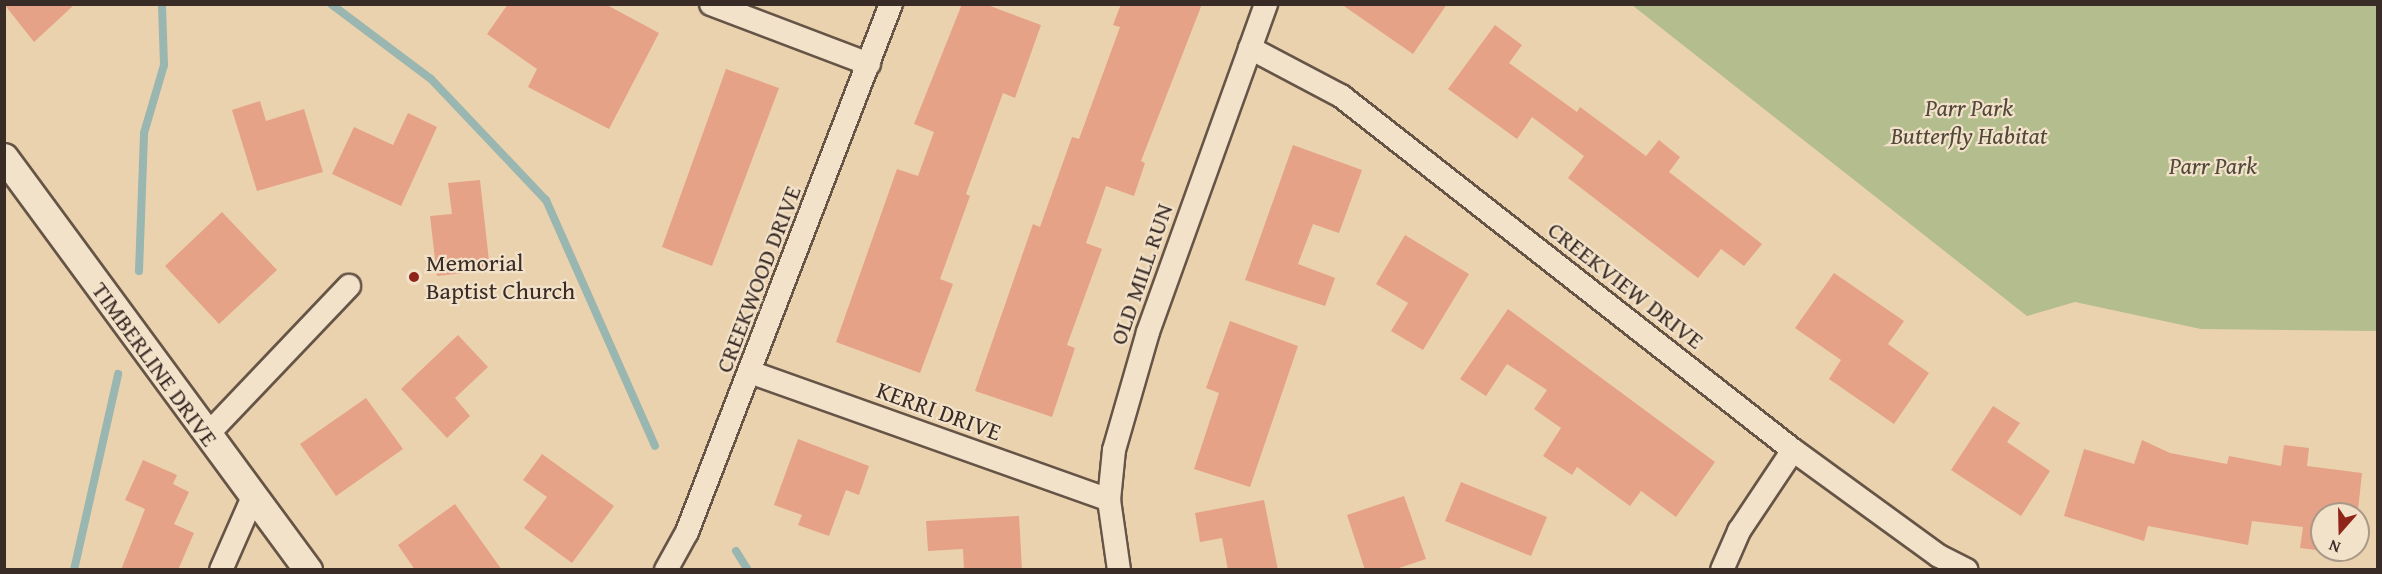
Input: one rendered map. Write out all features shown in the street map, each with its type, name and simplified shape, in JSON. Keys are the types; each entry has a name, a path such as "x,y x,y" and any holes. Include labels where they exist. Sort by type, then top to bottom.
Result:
{"street":[{"path":"711,4 869,64"},
{"name":"CREEKWOOD DRIVE","path":"666,570 687,532 891,4"},
{"name":"OLD MILL RUN","path":"1119,570 1109,500 1114,450 1148,332 1266,4"},
{"name":"CREEKVIEW DRIVE","path":"1250,48 1341,96 1793,450 1940,556 1967,570"},
{"name":"TIMBERLINE DRIVE","path":"4,157 308,570"},
{"path":"207,435 349,286"},
{"name":"KERRI DRIVE","path":"750,372 1109,500"},
{"path":"1722,570 1739,531 1793,450"},
{"path":"221,570 253,497"}],"green space":[{"name":"Parr Park Butterfly Habitat","path":"1632,5 2377,5 2377,331 2201,329 2075,302 2027,316"}],"building":[{"path":"4,4 75,4 34,42"},
{"path":"508,4 605,4 659,33 609,129 528,87 537,69 487,34"},
{"path":"962,4 985,4 1041,25 1015,98 1003,93 966,194 970,196 940,279 953,284 920,373 836,342 897,169 918,176 934,132 914,124"},
{"path":"1121,4 1202,4 1141,161 1145,163 1134,196 1106,186 1086,243 1102,249 1067,345 1075,348 1052,417 975,391 1033,224 1040,227 1072,137 1079,139 1120,27 1113,25"},
{"path":"1341,4 1447,4 1413,54"},
{"path":"1495,25 1522,45 1509,63 1577,112 1580,107 1646,156 1659,140 1680,157 1669,172 1762,244 1744,266 1721,249 1698,278 1568,178 1584,156 1532,117 1517,139 1448,89"},
{"path":"726,69 779,88 712,266 662,247"},
{"path":"260,101 266,121 304,109 323,172 257,191 232,110"},
{"path":"408,113 437,127 401,206 332,174 354,127 393,145"},
{"path":"1293,145 1362,170 1339,233 1313,224 1298,264 1335,278 1325,306 1245,280"},
{"path":"480,180 490,270 437,276 430,216 452,214 448,183"},
{"path":"222,212 277,270 219,324 165,266"},
{"path":"1405,235 1469,274 1423,350 1391,331 1408,303 1376,284"},
{"path":"1834,273 1904,321 1888,344 1929,373 1894,424 1829,379 1841,360 1795,328"},
{"path":"1508,309 1715,462 1676,517 1641,491 1630,506 1577,467 1572,475 1543,456 1561,428 1534,409 1547,390 1507,364 1486,396 1460,379"},
{"path":"1230,321 1298,346 1250,487 1194,469 1219,393 1206,388"},
{"path":"458,335 488,367 455,398 470,416 447,438 401,389"},
{"path":"366,398 403,449 336,496 300,444"},
{"path":"1993,406 2020,423 2007,442 2050,471 2021,516 1951,470"},
{"path":"798,439 869,466 859,495 846,490 829,536 798,525 802,515 774,505"},
{"path":"2142,440 2170,453 2227,464 2229,456 2281,466 2284,445 2309,448 2307,466 2362,473 2359,502 2310,502 2310,549 2300,548 2303,527 2252,521 2248,545 2148,526 2144,541 2064,516 2084,449 2134,464"},
{"path":"542,454 614,506 572,563 524,528 547,497 523,480"},
{"path":"143,460 177,475 173,484 189,492 174,524 194,533 178,570 121,570 145,509 125,500"},
{"path":"1461,482 1547,517 1531,556 1445,521"},
{"path":"1404,496 1426,559 1393,570 1365,570 1347,515"},
{"path":"1264,500 1278,570 1228,570 1222,538 1200,542 1195,513"},
{"path":"455,504 502,570 415,570 398,545"},
{"path":"1019,516 1022,570 964,570 963,549 928,551 926,521"}],"waterway":[{"path":"139,271 144,133 164,65 162,4"},
{"path":"331,4 431,79 546,200 655,446"},
{"path":"74,570 118,374"},
{"path":"736,551 748,570"}],"place":[{"name":"Memorial Baptist Church","path":"414,277"}],"park label":[{"name":"Parr Park","path":"2213,166"}]}
